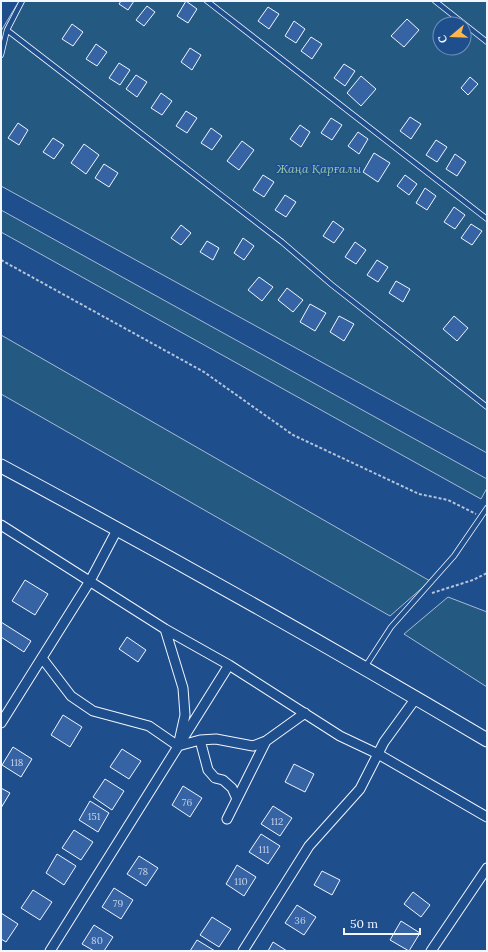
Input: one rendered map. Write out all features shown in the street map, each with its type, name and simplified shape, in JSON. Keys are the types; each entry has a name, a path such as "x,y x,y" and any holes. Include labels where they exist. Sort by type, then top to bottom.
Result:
{"main road":[{"path":"1,466 118,528 365,667 487,740"}],"street":[{"path":"1,525 165,629 229,665 340,736 378,754 487,817"},
{"path":"1,723 90,582 118,528"},
{"path":"165,629 183,688 185,715 178,746"},
{"path":"42,658 71,696 93,711 149,726 178,746 200,740 216,739 253,746 266,741 305,713"},
{"path":"50,951 229,665"},
{"path":"243,951 309,846 360,789 384,742 416,698"},
{"path":"200,740 208,770 215,778 223,780 232,788 237,799"},
{"path":"227,819 266,741"},
{"path":"431,951 487,868"}],"lane":[{"path":"1,55 7,30 22,1"},
{"path":"207,1 487,219"},
{"path":"435,1 487,42"},
{"path":"7,30 282,242 332,285 487,407"},
{"path":"365,667 392,628 454,556 480,516 487,508"}],"path":[{"path":"1,260 204,372 293,435 419,494 448,500 480,516"},
{"path":"421,596 473,580 487,573"}],"green space":[{"name":"Жаңа Қарғалы","path":"19,1 487,1 487,453 1,186 1,31"},
{"path":"1,210 487,479 487,488 481,499 1,232"},
{"path":"1,335 430,581 390,616 1,394"},
{"path":"448,597 487,612 487,687 404,634"}],"building":[{"path":"121,1 134,1 128,10 119,4"},
{"path":"186,1 197,9 188,23 177,16"},
{"path":"147,6 155,12 144,26 136,20"},
{"path":"268,7 279,14 269,29 258,21"},
{"path":"407,19 419,30 404,47 391,36"},
{"path":"294,21 305,29 296,43 285,36"},
{"path":"72,24 83,32 73,46 62,39"},
{"path":"311,37 322,44 312,59 301,51"},
{"path":"96,44 107,52 97,66 86,59"},
{"path":"190,48 201,55 192,70 181,62"},
{"path":"119,63 130,70 120,85 109,78"},
{"path":"344,64 355,71 345,86 334,78"},
{"path":"136,75 147,82 137,97 126,89"},
{"path":"361,76 376,89 361,106 347,93"},
{"path":"470,77 478,84 468,95 461,88"},
{"path":"161,93 172,101 162,115 151,108"},
{"path":"186,111 197,118 187,133 176,126"},
{"path":"410,117 421,124 411,139 400,131"},
{"path":"331,118 342,125 332,140 321,133"},
{"path":"18,123 28,130 19,145 8,138"},
{"path":"300,125 310,132 301,147 290,139"},
{"path":"211,128 222,136 212,150 201,143"},
{"path":"358,132 368,139 359,154 348,146"},
{"path":"53,138 64,145 54,159 43,152"},
{"path":"436,140 447,147 437,162 426,155"},
{"path":"242,141 254,150 239,170 227,161"},
{"path":"84,144 99,155 86,174 71,163"},
{"path":"374,153 390,163 378,182 363,172"},
{"path":"455,154 466,162 457,176 446,169"},
{"path":"104,164 118,173 109,187 95,178"},
{"path":"263,175 274,182 264,197 253,190"},
{"path":"405,175 417,184 409,195 397,186"},
{"path":"425,188 436,196 427,210 416,203"},
{"path":"285,195 296,202 286,217 275,210"},
{"path":"454,207 465,215 455,229 444,222"},
{"path":"333,221 344,229 334,243 323,236"},
{"path":"471,224 482,231 472,245 461,238"},
{"path":"181,225 191,233 181,245 171,238"},
{"path":"243,238 254,246 244,260 234,253"},
{"path":"207,241 219,248 213,260 200,252"},
{"path":"355,242 366,250 356,264 345,257"},
{"path":"377,260 388,267 378,282 367,275"},
{"path":"259,277 273,287 262,301 248,290"},
{"path":"396,281 410,289 403,302 389,293"},
{"path":"287,288 303,300 293,312 278,300"},
{"path":"310,304 326,313 315,331 300,322"},
{"path":"339,316 354,324 344,341 330,332"},
{"path":"454,316 468,328 457,341 443,329"},
{"path":"25,580 48,594 35,615 12,601"},
{"path":"1,622 31,641 24,652 1,637"},
{"path":"127,637 146,650 138,662 119,649"},
{"path":"63,715 82,727 70,747 51,735"},
{"path":"13,747 32,759 21,777 2,765"},
{"path":"122,749 141,761 129,779 110,767"},
{"path":"294,764 314,774 305,792 285,782"},
{"path":"105,779 124,791 112,810 93,797"},
{"path":"183,786 202,798 190,817 172,805"},
{"path":"1,788 10,793 1,808"},
{"path":"90,801 109,813 98,832 79,820"},
{"path":"273,806 292,818 280,836 261,824"},
{"path":"74,830 93,842 81,860 62,848"},
{"path":"261,834 280,846 268,864 249,852"},
{"path":"57,854 76,866 64,885 46,873"},
{"path":"139,856 158,868 146,886 127,874"},
{"path":"237,865 256,877 244,896 226,884"},
{"path":"322,871 340,880 332,895 314,885"},
{"path":"114,888 133,900 121,919 102,907"},
{"path":"33,890 52,902 40,920 21,908"},
{"path":"413,892 430,905 421,917 404,904"},
{"path":"297,905 316,917 304,935 285,923"},
{"path":"1,913 18,924 6,942 1,939"},
{"path":"212,917 231,929 219,947 200,935"},
{"path":"401,921 420,933 409,951 390,940"},
{"path":"94,925 113,937 104,951 94,951 82,944"},
{"path":"197,940 215,951 190,951"},
{"path":"273,942 287,951 268,951"}]}
